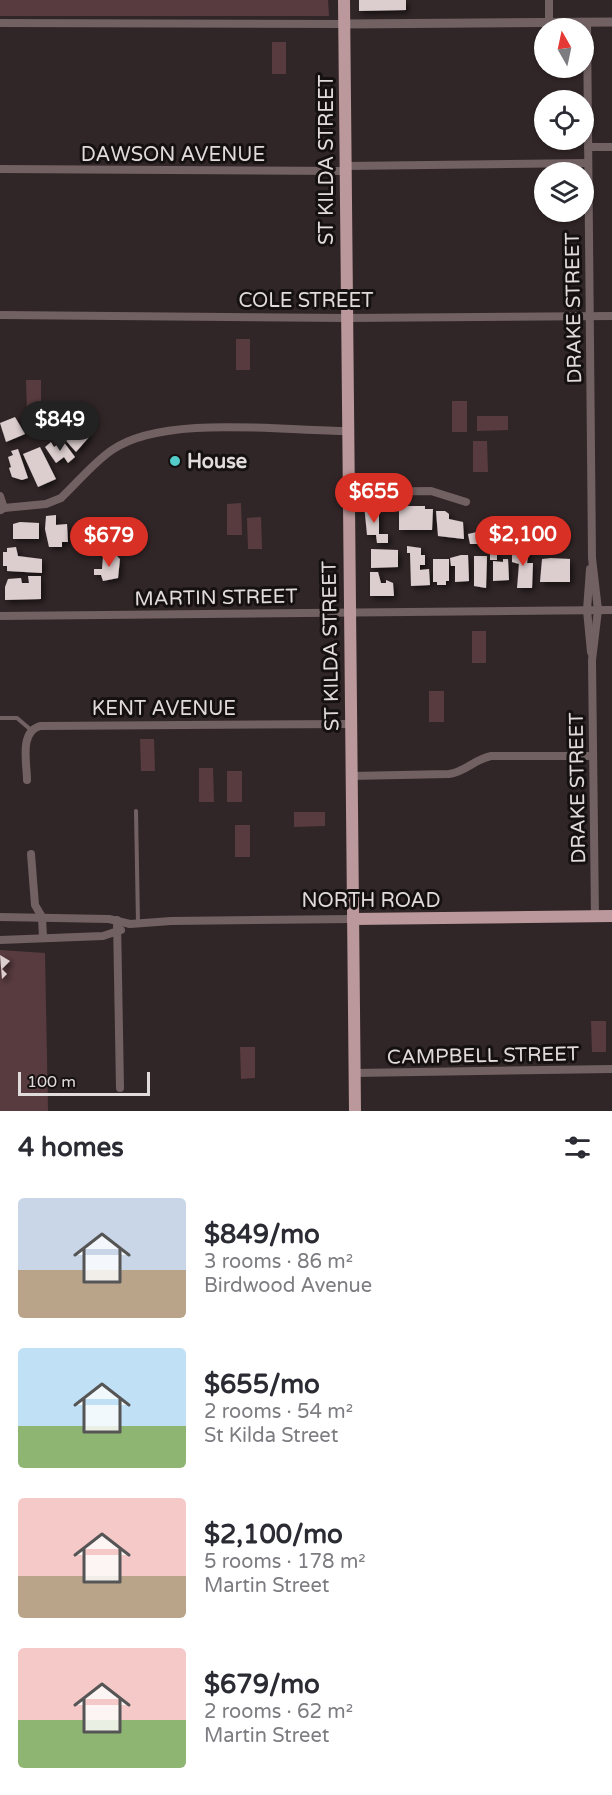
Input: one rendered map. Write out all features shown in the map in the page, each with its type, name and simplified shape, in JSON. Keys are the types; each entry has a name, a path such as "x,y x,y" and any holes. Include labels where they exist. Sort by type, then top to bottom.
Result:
{"main road":[{"name":"ST KILDA STREET","path":"344,0 355,1111"},
{"name":"NORTH ROAD","path":"353,919 612,916"}],"street":[{"path":"549,0 549,18"},
{"path":"0,23 534,22"},
{"path":"594,22 612,22"},
{"path":"594,147 612,147"},
{"name":"DAWSON AVENUE","path":"0,170 345,168 534,164"},
{"name":"DRAKE STREET","path":"588,222 592,558 598,610 592,660"},
{"name":"COLE STREET","path":"0,315 347,318 612,316"},
{"path":"0,496 2,510 52,503 61,498 112,449 151,433 190,428 347,430"},
{"path":"348,492 431,491 466,502"},
{"name":"DRAKE STREET","path":"592,558 587,610 592,660 595,916"},
{"name":"MARTIN STREET","path":"0,616 612,610"},
{"name":"KENT AVENUE","path":"31,730 40,726 350,724"},
{"path":"27,780 27,742 31,730"},
{"path":"351,776 449,774 461,771 477,760 491,756 593,756"},
{"path":"31,854 35,905 42,917 43,937"},
{"name":"NORTH ROAD","path":"0,917 117,920 134,924 353,919"},
{"path":"117,920 120,1088"},
{"path":"0,940 103,936 134,924"},
{"name":"CAMPBELL STREET","path":"355,1073 612,1069"}],"lane":[{"path":"0,718 17,718 31,730"},
{"path":"134,924 135,811"}],"shaded area":[{"path":"0,0 328,0 329,16 0,16"},
{"path":"272,42 286,42 286,74 272,74"},
{"path":"236,339 250,339 250,370 236,370"},
{"path":"26,380 41,380 41,412 27,412"},
{"path":"452,401 467,401 467,432 452,432"},
{"path":"477,416 508,416 508,430 477,431"},
{"path":"473,441 487,441 488,472 473,472"},
{"path":"241,503 242,535 227,535 227,504"},
{"path":"261,517 262,549 248,549 247,518"},
{"path":"125,521 140,521 140,552 126,553"},
{"path":"472,631 486,631 486,663 472,663"},
{"path":"429,691 444,691 444,722 429,722"},
{"path":"140,739 154,739 155,771 141,771"},
{"path":"199,768 213,768 214,802 199,802"},
{"path":"227,771 242,771 242,802 227,802"},
{"path":"294,812 325,812 325,826 294,827"},
{"path":"235,825 250,825 250,857 235,857"},
{"path":"0,950 45,953 48,1111 0,1111"},
{"path":"591,1021 606,1021 606,1052 592,1052"},
{"path":"240,1047 255,1047 255,1078 241,1079"}],"building":[{"path":"359,0 406,0 406,10 359,11"},
{"path":"15,417 25,434 6,442 0,423"},
{"path":"69,418 71,421 74,418 89,437 76,452 60,434 66,429 65,421"},
{"path":"63,441 75,457 68,463 64,457 56,463 45,447 51,442 54,447"},
{"path":"40,447 56,479 38,487 23,454"},
{"path":"18,449 28,478 22,480 12,477 9,468 11,467 8,457 13,455 11,451"},
{"path":"364,504 372,504 372,511 379,511 379,534 388,534 388,543 377,543 376,535 367,535"},
{"path":"399,506 425,506 425,509 433,509 432,530 399,530"},
{"path":"436,511 445,511 449,514 449,519 463,522 464,539 438,536"},
{"path":"56,515 56,525 67,524 68,542 62,542 62,547 49,547 45,529 46,516"},
{"path":"549,517 549,520 559,520 565,524 567,540 530,543 530,519"},
{"path":"39,523 39,539 13,539 13,524"},
{"path":"510,527 510,541 485,541 485,529"},
{"path":"477,532 480,544 470,544 468,534"},
{"path":"407,546 421,548 421,555 425,555 425,565 420,565 420,570 429,569 430,585 411,586 410,553 407,553"},
{"path":"16,547 18,556 42,559 42,573 7,571 7,566 3,566 3,552 7,552 7,548"},
{"path":"490,547 497,547 497,560 490,560"},
{"path":"512,547 529,547 527,563 533,563 532,588 517,588 519,564 512,562"},
{"path":"371,549 398,550 398,567 371,568"},
{"path":"468,555 469,581 455,582 455,566 451,566 450,558"},
{"path":"103,556 117,556 120,559 118,578 103,581 101,575 94,575 94,569 102,569"},
{"path":"474,556 487,556 486,588 474,586"},
{"path":"433,559 449,559 449,581 446,581 446,585 437,585 437,582 433,582"},
{"path":"503,559 508,559 509,580 493,581 493,561 503,562"},
{"path":"542,559 570,559 570,582 540,582"},
{"path":"370,572 378,572 381,583 386,583 386,580 393,583 394,596 370,596"},
{"path":"28,576 41,576 41,599 5,600 5,587 8,579 21,578 22,583 29,583"},
{"path":"0,955 10,961 2,969 7,974 2,979"}],"place":[{"name":"House","path":"175,461"}]}
